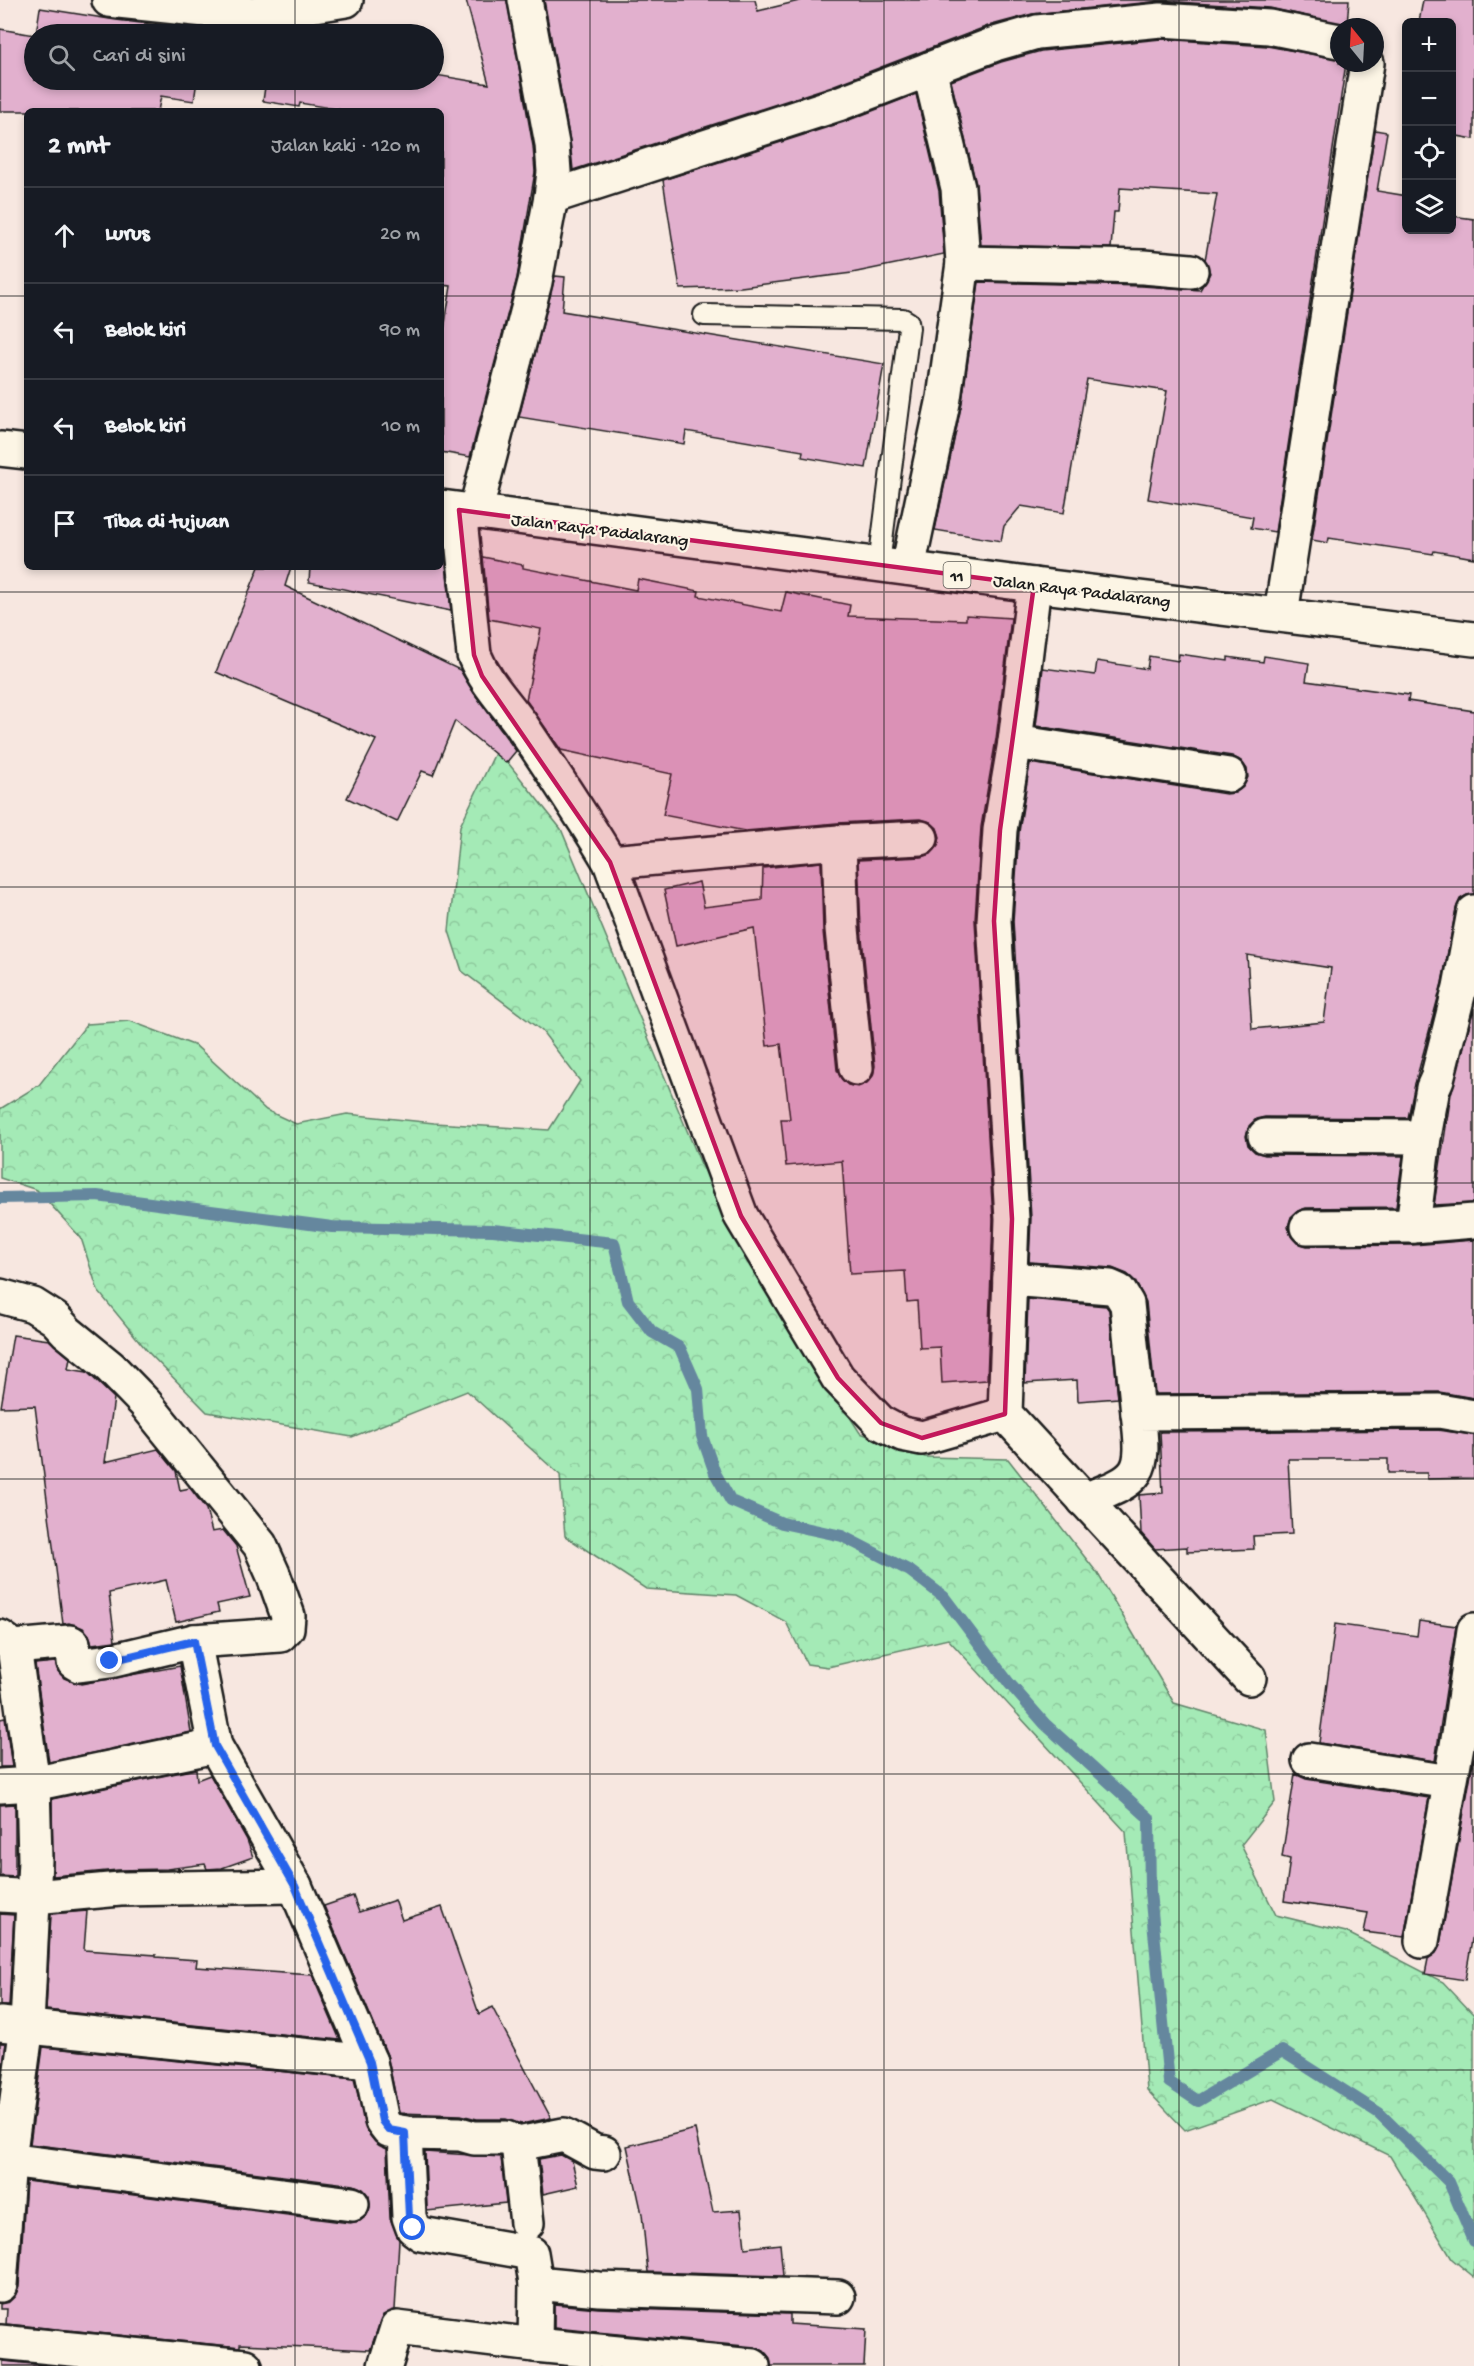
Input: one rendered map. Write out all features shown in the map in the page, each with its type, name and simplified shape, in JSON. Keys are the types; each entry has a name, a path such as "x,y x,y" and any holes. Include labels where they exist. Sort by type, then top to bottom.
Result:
{"main road":[{"path":"109,0 254,15 346,0"},
{"path":"525,0 552,144 554,172 535,282 458,510 474,655 482,676 508,707 579,810 610,862 741,1216 838,1378 881,1423 902,1434 922,1438 1005,1414"},
{"path":"551,197 838,104 1083,13 1269,27 1330,39"},
{"path":"893,566 944,398 963,263 958,188 929,69"},
{"path":"1281,615 1366,72"},
{"path":"963,263 1143,267 1191,271"},
{"path":"0,449 24,452"},
{"name":"Jalan Raya Padalarang","path":"458,510 1034,585 1474,639"},
{"path":"1034,585 1015,742 1000,830 994,921 1012,1219 1005,1414 1249,1678"},
{"path":"1015,742 1229,775"},
{"path":"610,862 839,842 921,838"},
{"path":"839,842 842,929 856,1068"},
{"path":"1413,1226 1424,1137 1433,1088 1460,987 1474,912"},
{"path":"1265,1136 1424,1137"},
{"path":"1307,1227 1413,1226 1474,1221"},
{"path":"1010,1279 1110,1287 1122,1294 1127,1304 1142,1447 1136,1474 1121,1486 1084,1500"},
{"path":"0,1296 33,1305 55,1319 110,1367 145,1403 260,1545 288,1617 287,1628 280,1635 194,1641 110,1661 79,1665 74,1662 73,1644 70,1642 7,1642 33,1784 34,1897 14,2025 4,2159 0,2285"},
{"path":"1138,1413 1439,1411 1474,1417"},
{"path":"1422,1941 1450,1782 1466,1735 1474,1630"},
{"path":"194,1641 215,1746 295,1886 370,2062 382,2121 389,2130 405,2133 507,2138 518,2144 564,2135 595,2152 604,2153"},
{"path":"0,1786 33,1784 215,1746"},
{"path":"1309,1760 1450,1782"},
{"path":"0,1895 34,1897 120,1889 295,1886"},
{"path":"14,2025 370,2062"},
{"path":"405,2133 409,2217 413,2228 421,2234 439,2238 463,2240 531,2253 536,2283 535,2345"},
{"path":"518,2144 527,2223"},
{"path":"4,2159 352,2204"},
{"path":"536,2283 599,2289 838,2297"},
{"path":"385,2366 397,2328 535,2345 753,2366"},
{"path":"0,2342 245,2366"}],"lane":[{"path":"704,315 903,320 908,322 893,566"}],"highlighted area":[{"path":"459,510 1034,585 1000,830 994,921 1012,1219 1005,1414 922,1438 881,1423 838,1378 741,1216 610,862 482,676 474,655"}],"green space":[{"path":"497,749 561,829 701,1164 810,1355 860,1433 925,1457 1008,1459 1098,1574 1174,1703 1266,1730 1275,1802 1241,1845 1276,1915 1346,1932 1443,1982 1474,2015 1474,2277 1452,2259 1390,2156 1273,2099 1185,2130 1147,2090 1126,1832 948,1639 828,1667 807,1664 786,1622 736,1595 646,1589 565,1536 560,1475 467,1391 352,1437 207,1412 149,1353 98,1291 81,1238 37,1190 0,1178 0,1109 39,1085 87,1024 130,1021 196,1046 266,1110 296,1124 347,1114 434,1123 549,1130 580,1081 542,1031 462,971 449,931 460,826"}],"building":[{"path":"466,0 507,0 533,146 535,172 517,278 470,457 444,453 444,330 451,286 444,285 444,108 330,108 300,103 299,107 263,101 265,90 444,90 444,76 489,84"},
{"path":"544,0 755,0 758,11 803,0 1349,0 1348,18 1330,18 1330,21 1270,8 1162,1 1032,14 988,26 832,86 573,170 570,141"},
{"path":"1423,0 1474,0 1474,139 1456,136 1456,18 1420,18"},
{"path":"40,8 149,24 38,24"},
{"path":"0,29 24,33 24,90 196,90 194,101 161,96 159,108 24,108 24,111 0,111"},
{"path":"1161,39 1267,46 1330,57 1330,72 1345,72 1275,532 1251,528 1253,517 1148,499 1167,391 1087,379 1064,513 1021,506 1004,526 1001,541 935,530 962,402 979,282 1142,286 1200,290 1210,273 1205,260 1217,194 1120,188 1118,212 1114,212 1111,248 981,245 976,184 951,81 1001,62 1041,51"},
{"path":"916,94 939,191 944,254 852,273 741,287 680,289 663,180 844,122"},
{"path":"1375,130 1387,132 1377,191 1402,195 1402,234 1456,234 1456,217 1474,219 1474,558 1329,538 1328,543 1312,540"},
{"path":"555,276 565,277 562,311 884,364 866,468 802,457 803,451 686,431 684,444 519,417"},
{"path":"444,555 451,611 309,582 310,570 444,570"},
{"path":"483,557 523,565 523,568 636,590 638,579 699,591 698,596 781,612 786,592 850,605 848,616 966,620 966,615 1011,618 996,739 981,827 975,920 993,1219 987,1380 942,1383 940,1347 920,1348 917,1301 907,1302 905,1271 850,1274 842,1161 786,1166 781,1119 790,1119 781,1044 767,1046 754,928 676,946 664,890 699,882 704,907 762,900 763,868 821,862 823,931 837,1070 848,1085 858,1087 867,1083 873,1076 875,1066 861,928 858,860 922,857 931,854 938,846 940,837 937,828 930,822 920,819 745,831 663,815 672,774 561,750 526,700 541,629 489,619"},
{"path":"258,570 290,570 285,586 460,670 516,751 506,763 455,721 433,775 422,771 397,822 347,798 376,740 216,672"},
{"path":"1179,654 1228,661 1228,657 1263,662 1264,656 1309,663 1306,681 1409,695 1408,701 1474,711 1474,894 1460,899 1456,909 1442,983 1408,1118 1265,1117 1256,1119 1249,1126 1246,1136 1248,1145 1255,1152 1265,1155 1403,1156 1396,1207 1306,1208 1291,1217 1288,1227 1297,1243 1307,1246 1413,1245 1474,1240 1474,1398 1439,1392 1155,1394 1146,1302 1135,1281 1127,1274 1112,1268 1029,1262 1031,1218 1013,921 1019,832 1030,763 1226,794 1235,793 1243,787 1248,777 1247,769 1241,761 1232,756 1036,726 1043,668 1095,675 1097,661 1147,669 1149,656 1178,661","holes":["1247,955 1331,968 1324,1022 1252,1029"]},
{"path":"1474,1008 1474,1203 1434,1205 1451,1094"},
{"path":"1028,1299 1106,1306 1109,1310 1118,1398 1078,1401 1077,1380 1025,1383"},
{"path":"13,1335 49,1340 70,1358 68,1369 87,1372 114,1398 105,1462 158,1449 176,1471 180,1490 190,1488 206,1509 212,1532 223,1530 236,1546 250,1597 217,1604 219,1612 176,1622 166,1580 109,1593 115,1641 92,1644 83,1628 69,1623 63,1624 35,1406 1,1407"},
{"path":"1437,1430 1474,1435 1474,1478 1427,1479 1427,1473 1388,1473 1388,1459 1288,1459 1292,1534 1253,1536 1254,1549 1187,1552 1187,1547 1155,1549 1141,1533 1139,1495 1163,1493 1160,1432"},
{"path":"1419,1621 1456,1626 1435,1761 1319,1743 1335,1624 1417,1636"},
{"path":"55,1662 64,1678 81,1684 180,1666 191,1732 49,1762 35,1664"},
{"path":"5,1718 12,1767 0,1767 0,1719"},
{"path":"1474,1757 1474,1928 1465,1980 1425,1974 1428,1959 1436,1953 1440,1944"},
{"path":"196,1769 197,1780 210,1775 247,1840 253,1857 222,1868 207,1869 205,1864 167,1869 118,1870 53,1876 52,1799"},
{"path":"1295,1774 1306,1779 1429,1798 1404,1937 1364,1932 1368,1913 1284,1901 1290,1859 1282,1857"},
{"path":"15,1804 15,1877 0,1876 0,1805"},
{"path":"353,1896 359,1912 395,1900 402,1920 442,1907 479,2014 492,2007 551,2118 521,2124 506,2119 399,2113 387,2055 324,1906"},
{"path":"87,1911 84,1950 197,1960 196,1967 312,1975 340,2040 46,2010 51,1914"},
{"path":"0,1914 14,1915 9,2006 0,2006"},
{"path":"0,2043 6,2043 0,2085"},
{"path":"43,2047 354,2079 367,2132 375,2142 387,2149 390,2218 399,2240 395,2310 383,2315 370,2350 240,2344 240,2347 6,2324 7,2309 0,2309 0,2304 9,2302 19,2287 26,2181 350,2223 360,2221 367,2215 370,2207 369,2196 363,2189 354,2185 30,2144"},
{"path":"695,2129 713,2212 741,2210 745,2248 780,2244 783,2276 648,2272 642,2214 627,2146"},
{"path":"425,2152 501,2157 506,2203 427,2211"},
{"path":"561,2155 572,2161 578,2186 543,2194 539,2159"},
{"path":"554,2304 598,2308 790,2314 790,2324 866,2329 864,2366 771,2366 770,2358 764,2351 755,2347 554,2328"},
{"path":"3,2361 53,2366 3,2366"}],"waterway":[{"path":"0,1198 97,1196 332,1227 493,1230 614,1243 628,1301 652,1332 680,1348 698,1389 702,1436 715,1473 731,1501 782,1523 842,1536 910,1571 944,1597 1009,1683 1045,1724 1149,1818 1150,1892 1169,2082 1198,2101 1282,2051 1379,2113 1449,2182 1474,2241"}],"route":[{"path":"110,1661 194,1641 215,1746 295,1886 370,2062 382,2121 389,2130 405,2133 409,2217 413,2228"}]}
